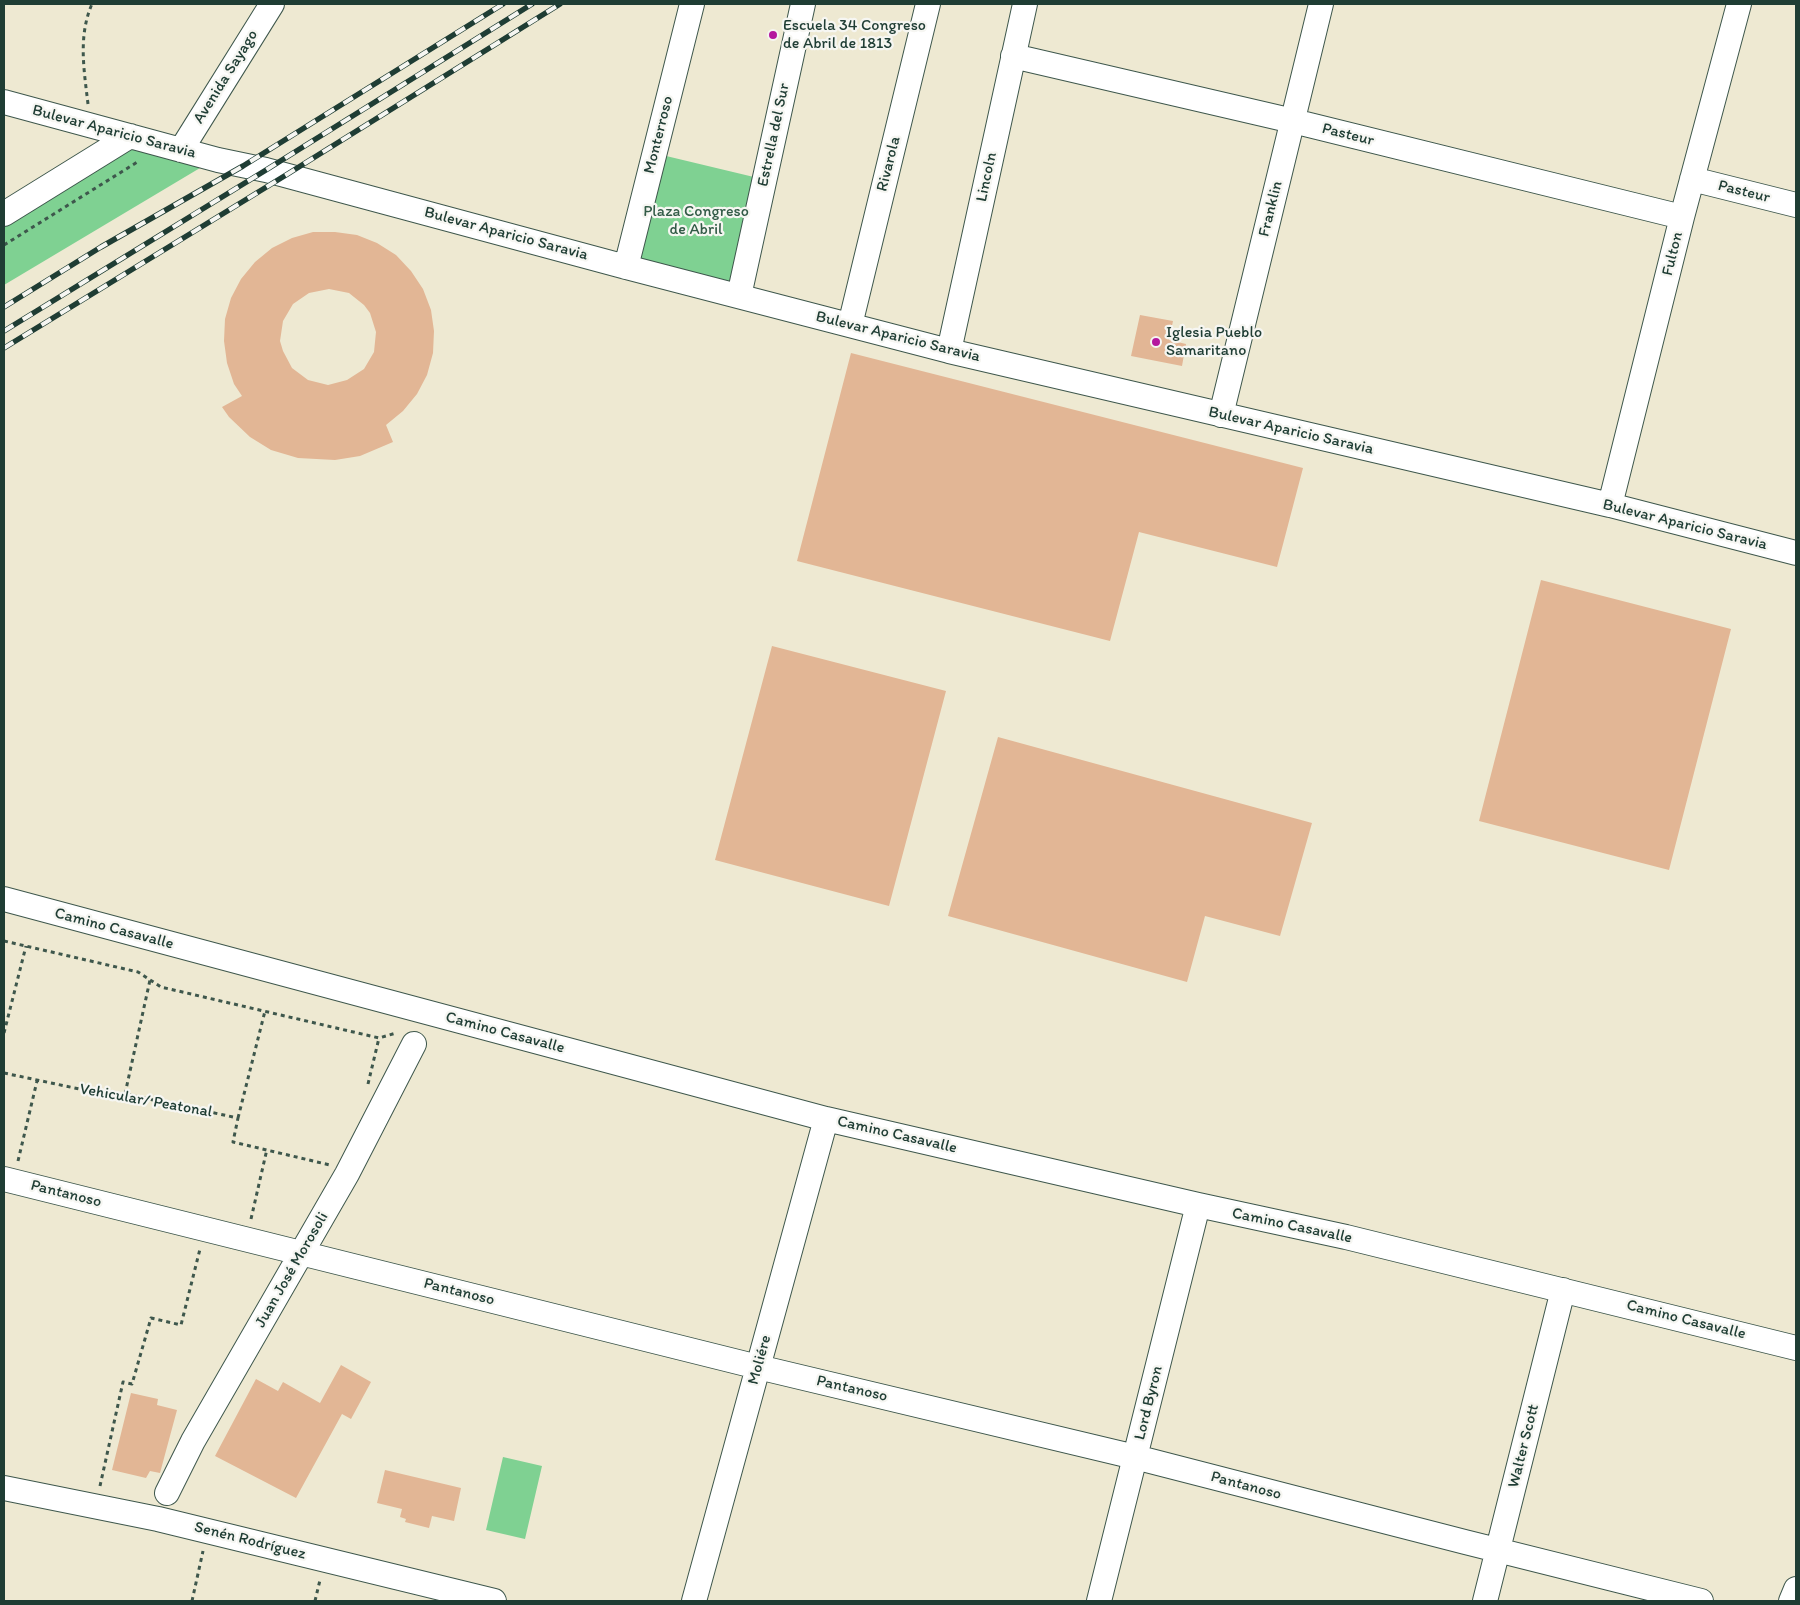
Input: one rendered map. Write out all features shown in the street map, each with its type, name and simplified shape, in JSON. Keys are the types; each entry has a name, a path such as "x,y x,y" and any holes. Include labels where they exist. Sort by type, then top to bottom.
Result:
{"street":[{"name":"Avenida Sayago","path":"172,148 272,4"},
{"name":"Monterroso","path":"626,267 692,4"},
{"name":"Estrella del Sur","path":"739,296 803,4"},
{"name":"Rivarola","path":"850,325 928,4"},
{"name":"Lincoln","path":"949,350 1024,4"},
{"name":"Franklin","path":"1221,415 1321,4"},
{"name":"Fulton","path":"1610,506 1682,217 1739,4"},
{"name":"Pasteur","path":"1013,56 1293,121 1682,217"},
{"name":"Bulevar Aparicio Saravia","path":"4,102 172,148 266,170 626,267 949,350 1610,506 1796,553"},
{"path":"4,214 130,136"},
{"name":"Pasteur","path":"1692,179 1796,205"},
{"name":"Camino Casavalle","path":"4,899 826,1119 1198,1206 1346,1237 1796,1348"},
{"name":"Juan José Morosoli","path":"167,1494 193,1441 347,1174 406,1038"},
{"name":"Moliére","path":"694,1601 826,1119"},
{"name":"Pantanoso","path":"8,1180 758,1367 1135,1457 1497,1551 1701,1601"},
{"name":"Lord Byron","path":"1099,1601 1198,1206"},
{"name":"Walter Scott","path":"1484,1601 1563,1290"},
{"name":"Senén Rodríguez","path":"4,1488 208,1531 494,1601"},
{"path":"1791,1601 1796,1589"}],"path":[{"path":"90,125 83,60 84,32 92,4"},
{"path":"4,245 172,148"},
{"path":"4,941 138,972 160,987 379,1038 406,1038"},
{"path":"4,1033 26,946"},
{"path":"125,1094 150,980"},
{"path":"265,1011 233,1142 325,1163 347,1174"},
{"name":"Vehicular/ Peatonal","path":"4,1073 122,1098 125,1094 238,1118"},
{"path":"8,1180 37,1081"},
{"path":"247,1239 267,1149"},
{"path":"95,1506 123,1382 132,1384 151,1318 181,1324 205,1229"},
{"path":"192,1601 208,1531"}],"green space":[{"path":"125,147 205,165 4,285 4,221"},
{"name":"Plaza Congreso de Abril","path":"662,155 758,178 733,279 729,281 642,260 638,257"},
{"path":"503,1457 542,1466 525,1539 486,1530"}],"building":[{"path":"313,232 335,232 357,235 377,243 396,255 411,271 423,289 431,310 434,331 433,353 427,375 417,394 403,411 386,425 393,442 360,456 335,460 298,458 271,450 250,437 229,417 222,407 242,396 234,384 227,363 224,341 225,319 231,298 241,279 255,262 272,248 292,238","holes":["329,289 349,293 364,305 370,313 376,332 374,352 364,369 347,380 328,385 308,380 292,368 283,351 280,341 283,321 293,304 309,293"]},
{"name":"Iglesia Pueblo Samaritano","path":"1140,315 1173,321 1169,340 1186,344 1182,366 1131,356"},
{"path":"851,353 1303,468 1277,567 1139,532 1110,641 797,561"},
{"path":"1541,580 1731,629 1669,870 1479,821"},
{"path":"772,646 946,691 889,906 715,860"},
{"path":"998,737 1312,823 1280,936 1205,916 1187,982 948,916"},
{"path":"341,1365 371,1382 351,1419 342,1414 296,1498 215,1456 256,1379 278,1391 283,1382 320,1403"},
{"path":"131,1393 158,1399 157,1405 177,1410 160,1473 150,1471 146,1478 112,1470"},
{"path":"385,1470 461,1488 454,1521 432,1516 429,1528 405,1522 406,1519 400,1517 402,1509 377,1503"}],"railway":[{"path":"4,307 101,247 243,166 503,4"},
{"path":"4,331 532,4"},
{"path":"4,348 560,4"}],"place":[{"name":"Escuela 34 Congreso de Abril de 1813","path":"773,35"},
{"name":"Iglesia Pueblo Samaritano","path":"1156,342"}]}
